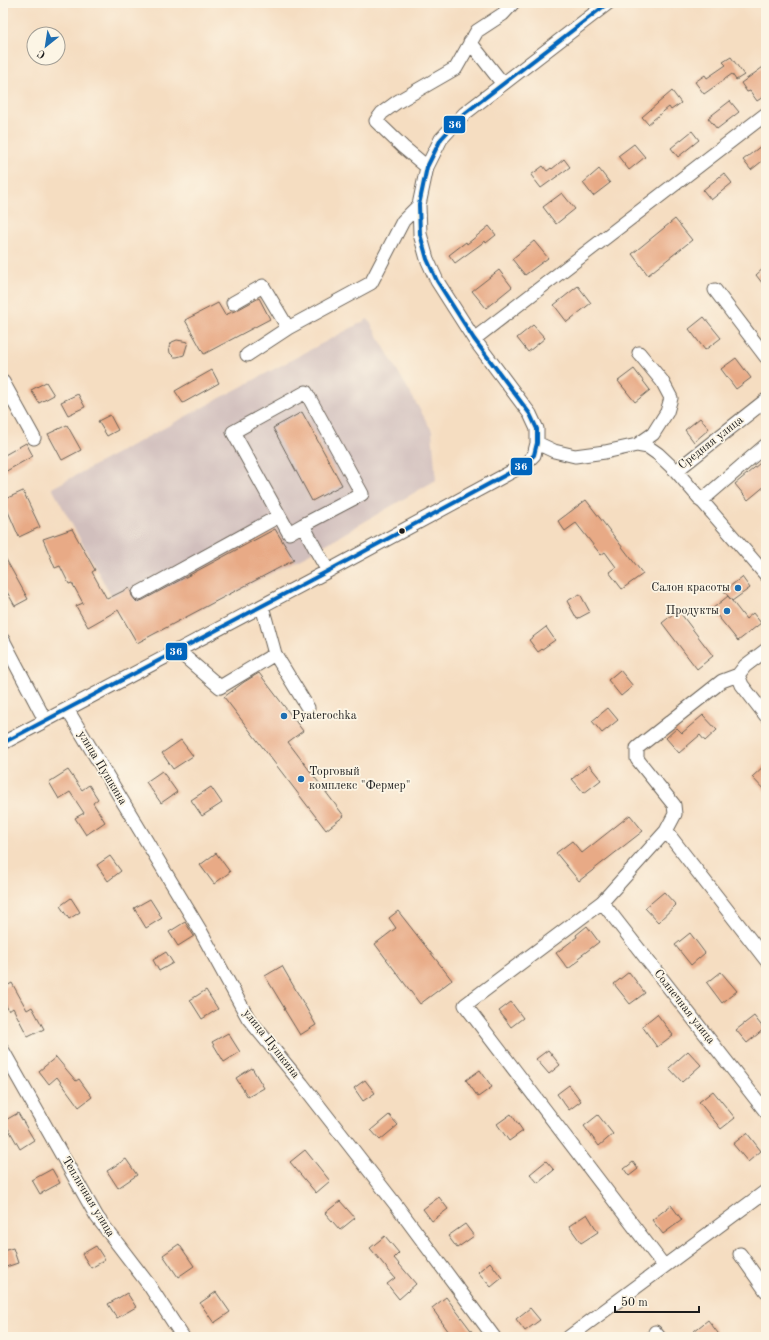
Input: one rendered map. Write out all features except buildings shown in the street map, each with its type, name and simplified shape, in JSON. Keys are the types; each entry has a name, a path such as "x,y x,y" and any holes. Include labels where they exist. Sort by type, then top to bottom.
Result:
{"street":[{"path":"427,167 403,147 376,121 382,113 398,102 456,68 477,31 504,14 513,3"},
{"path":"3,743 328,571 524,465 534,455 537,443 537,429 530,414 474,339 437,281 427,259 420,234 419,205 427,167 441,139 464,114 608,3"},
{"path":"470,42 503,84"},
{"path":"474,339 766,114"},
{"path":"247,355 288,328 371,283 402,221 419,205"},
{"path":"232,303 263,286 288,328"},
{"path":"715,290 766,357"},
{"path":"537,443 554,451 574,456 605,452 636,445 653,434 666,412 671,398 662,381 639,353"},
{"path":"3,382 34,438"},
{"path":"306,392 362,494 304,525 289,533 233,432 306,392"},
{"name":"Средняя улица","path":"676,471 766,400"},
{"path":"636,445 648,447 676,471 766,575"},
{"path":"701,501 766,446"},
{"path":"139,593 279,516"},
{"path":"304,525 328,571"},
{"path":"262,606 275,654 308,708"},
{"path":"3,640 45,720"},
{"path":"178,650 220,687 275,654"},
{"path":"664,1266 465,1005 602,902 666,831 675,814 674,805 637,759 637,748 722,681 738,675 745,666 766,650"},
{"path":"738,675 742,685 766,716"},
{"name":"улица Пушкина","path":"66,709 200,930 248,1018 392,1199 494,1337"},
{"path":"666,831 766,960"},
{"name":"Солнечная улица","path":"602,902 766,1112"},
{"name":"Тепличная улица","path":"3,1051 97,1217 149,1285 183,1337"},
{"path":"569,1337 766,1191"},
{"path":"740,1254 766,1291"}],"shaded area":[{"path":"368,319 432,431 436,480 316,550 137,643 52,488"}],"transit line":[{"name":"36","path":"3,743 328,571 524,465 534,455 537,443 537,429 530,414 474,339 437,281 427,259 420,234 419,205 427,167 441,139 464,114 608,3"}],"place":[{"name":"Салон красоты","path":"738,588"},
{"name":"Продукты","path":"727,611"},
{"name":"Pyaterochka","path":"284,716"},
{"name":"Торговый комплекс \"Фермер\"","path":"301,779"}]}
